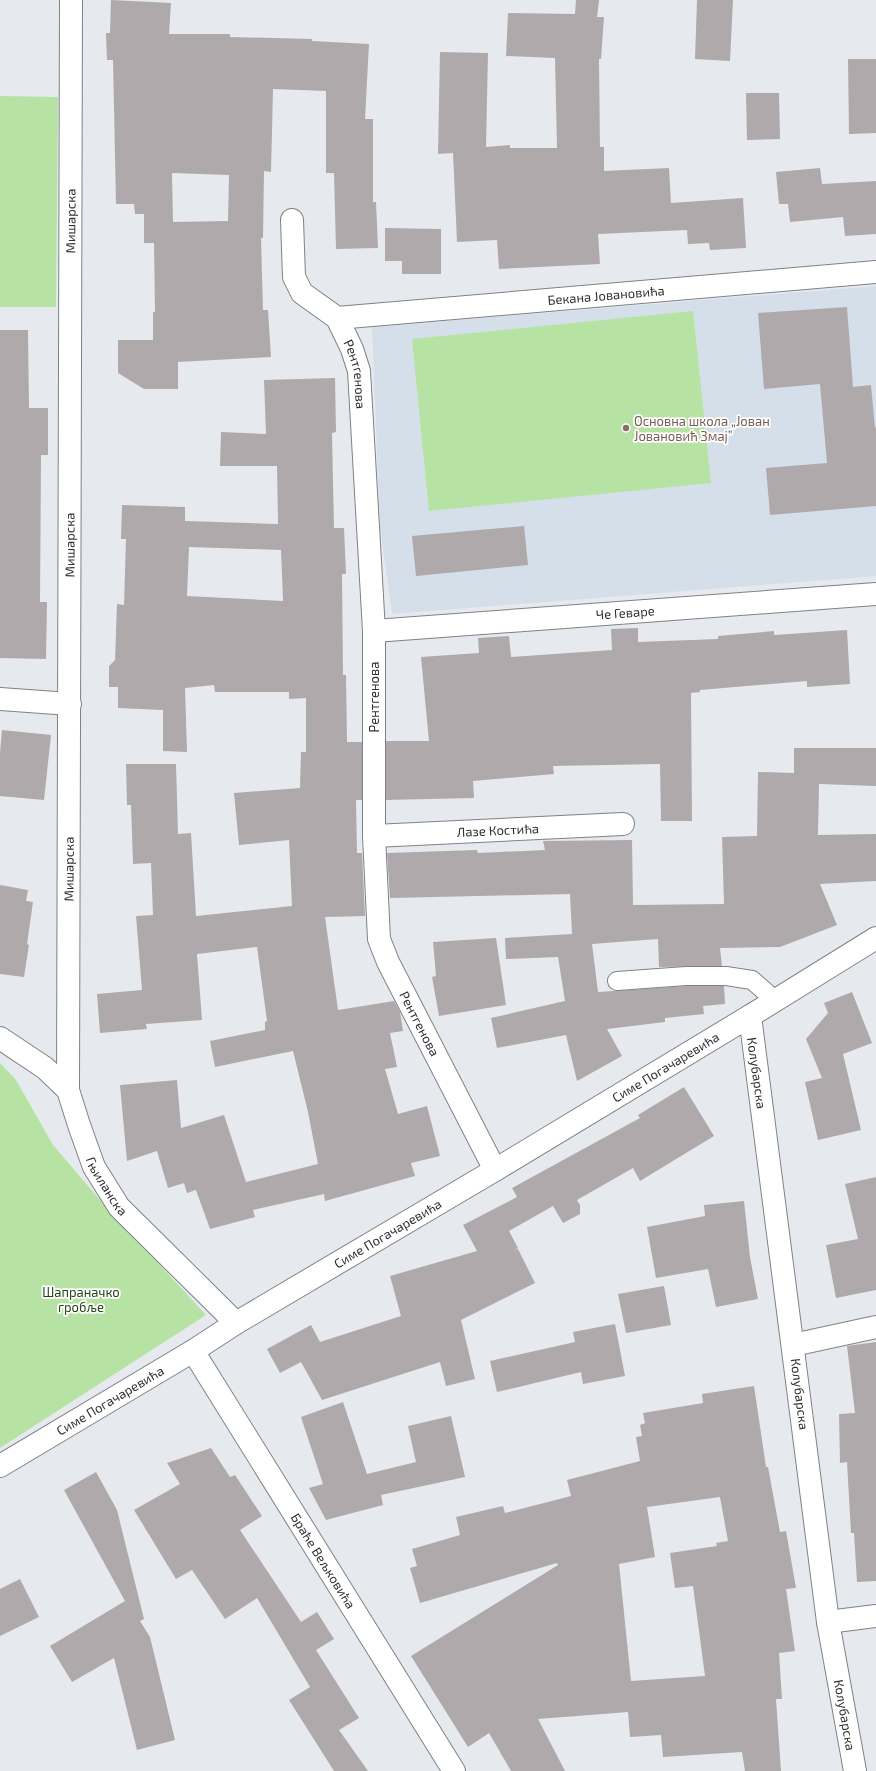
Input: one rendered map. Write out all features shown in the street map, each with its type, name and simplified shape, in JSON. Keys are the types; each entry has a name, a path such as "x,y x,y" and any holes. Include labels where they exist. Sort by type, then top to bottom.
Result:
{"street":[{"name":"Мишарска","path":"68,1090 70,704 70,0"},
{"name":"Рентгенова","path":"292,220 294,277 302,293 337,318 352,349 359,371 374,631 374,836 379,939 388,962 496,1170"},
{"name":"Бекана Јовановића","path":"337,318 876,272"},
{"name":"Че Геваре","path":"374,631 876,594"},
{"path":"0,699 70,704"},
{"name":"Лазе Костића","path":"374,836 622,824"},
{"name":"Симе Погачаревића","path":"0,1466 193,1351 236,1323 496,1170 776,1001 876,938"},
{"name":"Колубарска","path":"750,1016 828,1622 855,1771"},
{"name":"Гњиланска","path":"0,1038 45,1068 68,1090 94,1167 119,1207 236,1323"},
{"path":"793,1345 876,1327"},
{"name":"Браће Вељковића","path":"193,1351 454,1771"},
{"path":"828,1622 876,1616"}],"lane":[{"path":"617,981 686,976 726,976 752,980 776,1001"}],"shaded area":[{"name":"Основна школа „Јован Јовановић Змај”","path":"876,286 876,576 392,614 380,528 372,327"}],"green space":[{"path":"0,96 58,97 56,307 0,307"},
{"path":"693,311 711,483 429,511 412,339"},
{"name":"Шапраначко гробље","path":"0,1063 16,1080 53,1145 100,1200 206,1315 0,1448"}],"building":[{"path":"111,0 171,3 169,34 230,34 230,37 312,39 312,41 369,44 365,119 373,119 373,202 376,202 378,248 336,249 334,173 326,173 326,91 273,89 271,172 264,171 263,238 261,238 263,310 268,310 271,357 178,362 178,389 144,389 118,373 118,340 153,340 153,312 155,312 154,243 144,243 144,214 135,214 134,204 116,204 113,60 107,60 106,33 110,33","holes":["172,173 229,175 228,221 173,222"]},
{"path":"576,0 599,0 597,17 604,17 601,59 599,59 600,147 604,147 604,171 669,168 671,203 743,198 746,248 710,250 709,243 688,244 687,230 598,234 600,264 499,269 497,240 457,242 453,153 438,154 440,52 488,53 486,147 510,145 510,148 557,148 555,58 506,56 508,13 575,14"},
{"path":"697,0 733,0 730,61 695,59"},
{"path":"848,59 876,59 876,133 849,134"},
{"path":"746,93 779,93 780,139 747,140"},
{"path":"820,168 822,184 876,181 876,234 845,236 843,217 790,222 788,204 779,204 776,172"},
{"path":"385,228 441,229 441,274 402,274 402,261 385,261"},
{"path":"847,307 853,387 871,385 875,428 876,427 876,506 770,515 766,468 827,463 820,384 764,389 758,313"},
{"path":"0,330 28,330 29,408 48,408 48,455 41,455 40,602 47,602 46,659 0,658"},
{"path":"335,378 336,432 332,433 334,528 344,528 346,574 342,574 343,675 346,675 347,742 362,742 362,800 356,800 357,853 362,853 365,916 325,917 338,1010 394,1001 400,1012 403,1031 390,1033 397,1067 385,1069 398,1114 427,1106 440,1156 411,1163 415,1176 325,1201 324,1194 253,1210 255,1217 210,1229 196,1190 187,1193 184,1183 168,1188 157,1151 127,1161 120,1085 177,1080 181,1128 224,1115 246,1182 318,1164 308,1112 293,1051 215,1067 210,1041 265,1030 265,1022 267,1021 257,947 197,954 202,1020 146,1024 147,1029 100,1033 97,994 142,990 136,916 153,915 151,863 133,864 131,805 127,805 126,764 176,764 178,834 191,833 196,916 292,906 289,840 239,845 234,793 300,788 301,752 306,752 306,698 289,699 289,692 215,692 214,685 185,688 187,752 163,751 163,710 118,708 118,687 109,687 109,666 115,660 117,604 124,605 126,539 121,539 122,505 185,507 185,521 278,524 277,466 220,466 221,432 266,434 264,380","holes":["189,547 281,550 283,601 187,596"]},
{"path":"524,526 528,565 416,576 412,536"},
{"path":"638,628 638,642 718,639 718,636 774,631 774,635 847,630 850,684 807,687 807,681 700,690 700,692 691,693 692,821 661,821 660,764 553,766 554,774 473,781 474,798 386,800 386,741 429,741 421,657 479,653 478,638 509,636 511,657 612,650 611,629"},
{"path":"2,730 51,735 44,800 0,796 0,753"},
{"path":"794,748 876,748 876,786 819,784 818,835 876,834 876,881 820,884 837,925 780,947 720,948 722,966 659,967 658,939 592,944 598,992 686,986 724,986 725,1004 703,1006 704,1014 665,1018 665,1022 607,1029 622,1056 577,1081 566,1035 497,1048 491,1018 565,1001 558,957 506,959 505,938 572,934 570,894 390,898 387,853 477,850 478,853 545,850 543,841 632,840 633,905 724,904 722,837 757,836 758,772 794,773"},
{"path":"0,885 28,890 26,901 33,902 24,977 0,974"},
{"path":"496,938 506,1005 439,1016 432,977 436,976 433,942"},
{"path":"852,992 872,1043 843,1054 861,1130 818,1140 805,1082 822,1078 806,1039 828,1013 824,1003"},
{"path":"684,1087 714,1136 640,1181 633,1168 577,1200 580,1205 580,1214 563,1223 553,1206 509,1231 518,1248 514,1250 518,1249 535,1283 461,1320 475,1379 446,1386 440,1362 322,1400 301,1362 280,1373 267,1349 311,1325 320,1342 401,1316 390,1276 477,1251 463,1225 517,1197 512,1188 640,1118 638,1115"},
{"path":"876,1177 876,1290 836,1298 826,1245 858,1239 845,1184"},
{"path":"744,1201 750,1257 758,1299 716,1307 708,1269 656,1278 647,1227 705,1216 704,1205"},
{"path":"664,1286 671,1325 626,1333 618,1294"},
{"path":"615,1324 625,1376 583,1384 581,1372 497,1392 490,1361 575,1342 573,1332"},
{"path":"876,1342 876,1581 857,1582 854,1533 851,1533 847,1462 840,1463 839,1414 855,1413 847,1346"},
{"path":"754,1386 766,1467 768,1467 780,1532 786,1531 796,1588 786,1589 795,1651 779,1653 782,1699 776,1699 781,1771 745,1771 742,1752 663,1757 661,1735 630,1737 628,1712 538,1719 565,1771 511,1771 489,1733 468,1747 411,1656 558,1565 557,1563 420,1603 410,1568 417,1566 412,1549 460,1535 456,1517 503,1506 505,1513 571,1496 567,1480 640,1461 636,1437 642,1436 640,1425 645,1423 643,1413 703,1403 702,1394","holes":["720,1497 728,1541 716,1543 717,1546 670,1553 675,1588 693,1586 705,1676 631,1681 619,1564 655,1557 647,1507"]},
{"path":"343,1402 367,1474 416,1462 408,1426 451,1416 465,1477 381,1495 383,1505 326,1520 309,1488 323,1484 301,1417"},
{"path":"211,1448 230,1477 235,1475 262,1516 240,1530 301,1622 317,1612 334,1639 316,1650 359,1718 339,1730 368,1771 334,1771 289,1700 310,1687 257,1598 225,1619 192,1570 176,1579 134,1510 180,1484 167,1463"},
{"path":"96,1472 117,1510 144,1619 140,1621 150,1637 175,1740 137,1750 114,1658 72,1682 50,1646 125,1601 64,1490"},
{"path":"20,1579 39,1617 0,1636 0,1589"}],"place":[{"name":"Основна школа „Јован Јовановић Змај”","path":"626,428"}]}
